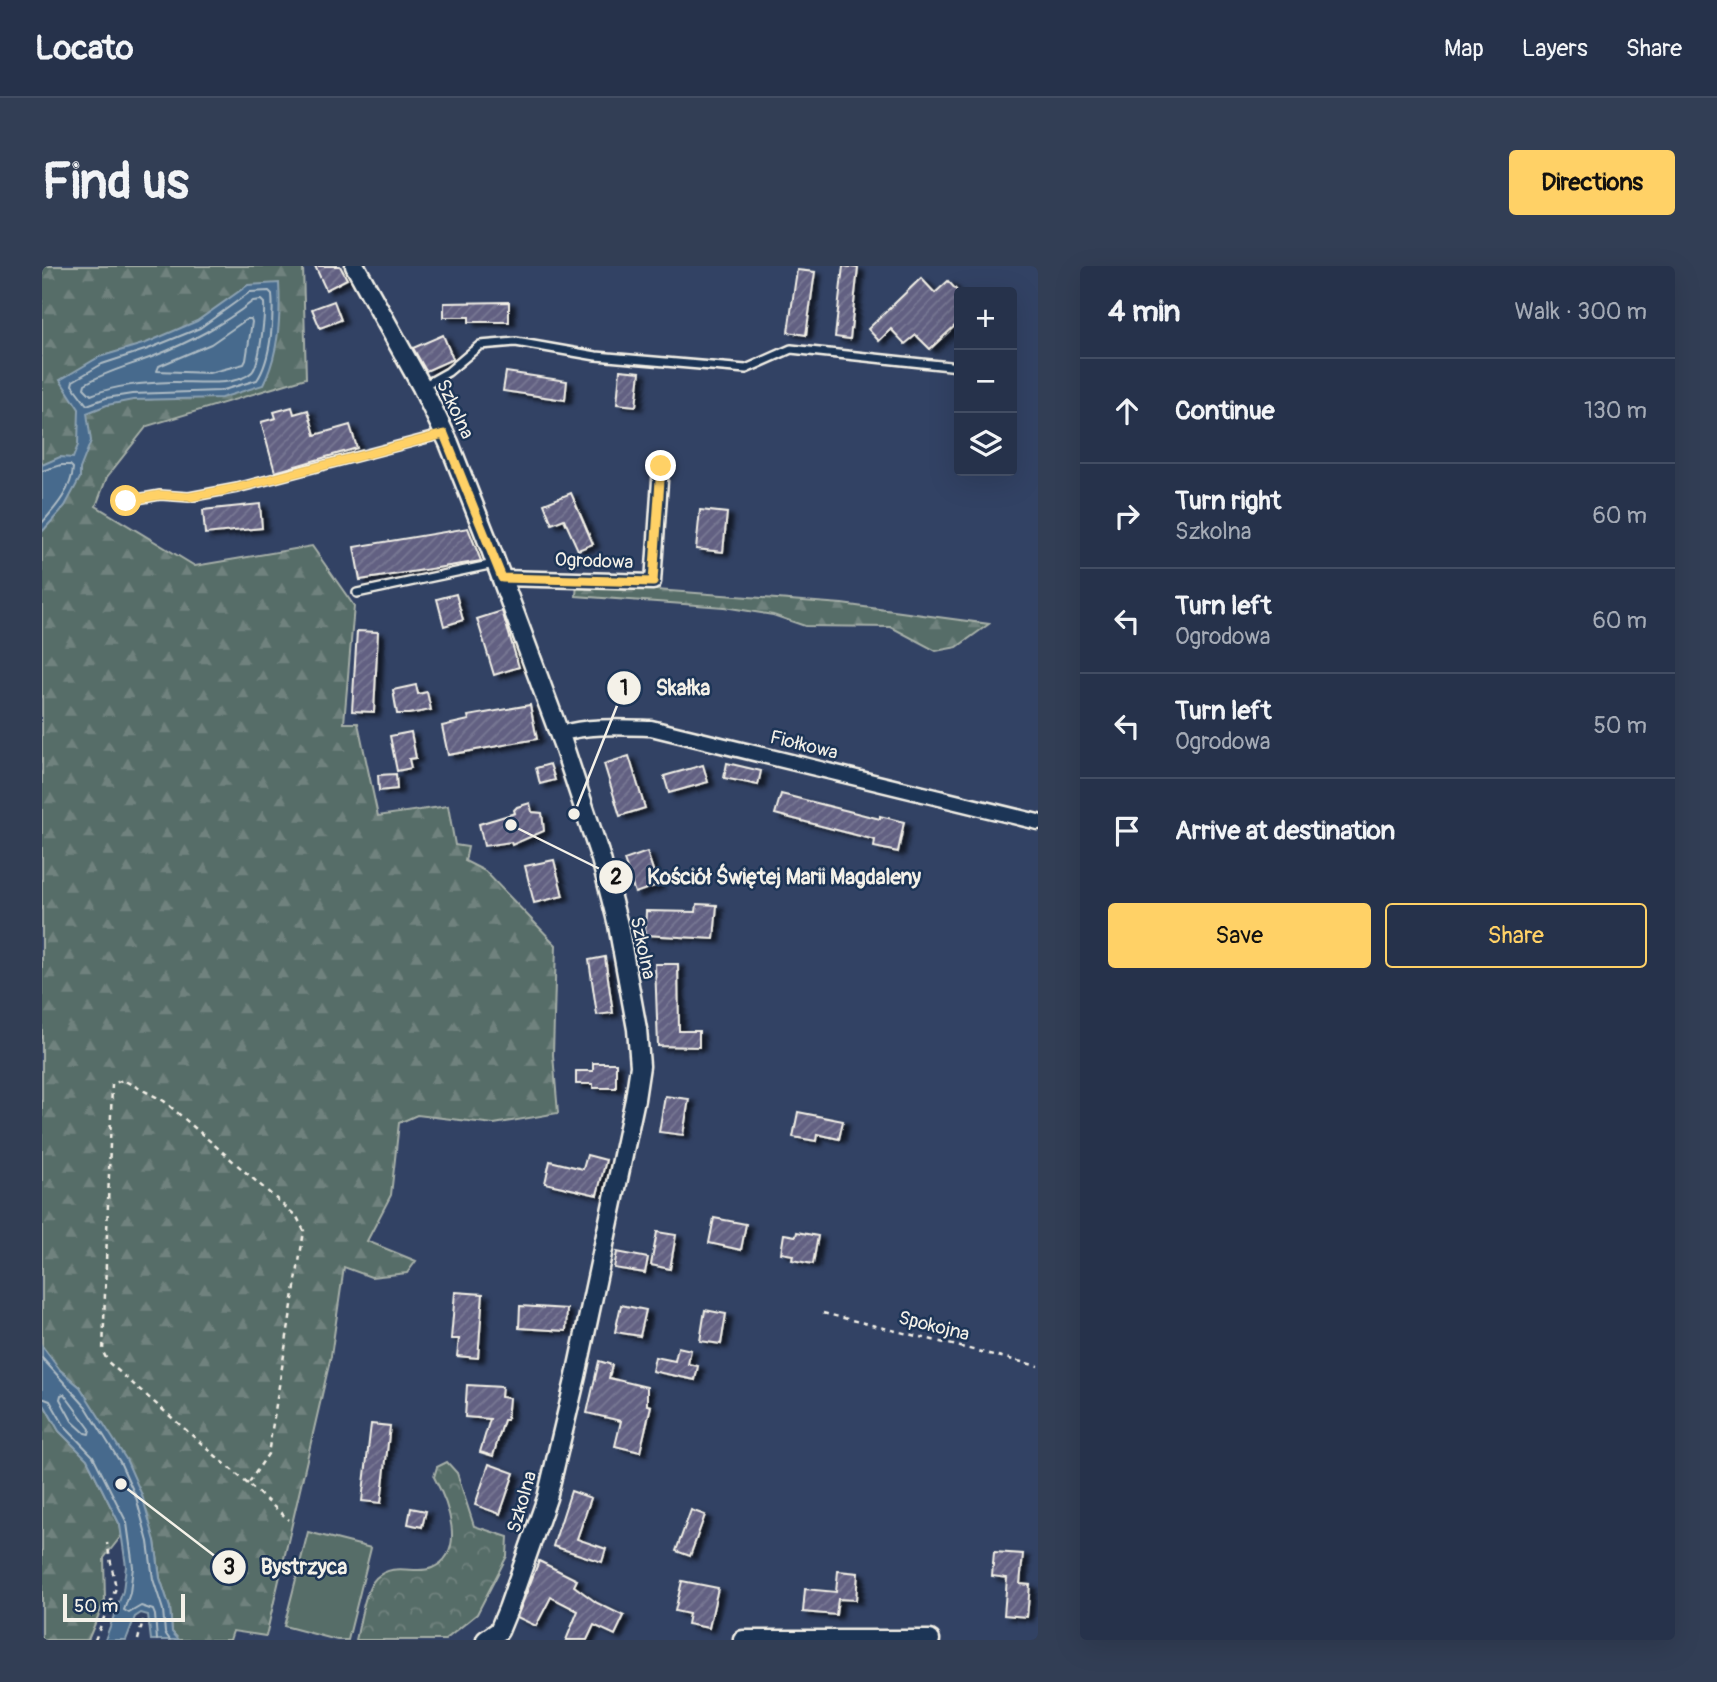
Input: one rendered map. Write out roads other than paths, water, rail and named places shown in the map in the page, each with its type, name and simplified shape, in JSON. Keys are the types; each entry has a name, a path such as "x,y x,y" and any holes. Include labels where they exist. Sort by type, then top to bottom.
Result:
{"street":[{"name":"Szkolna","path":"355,266 422,387 444,434 499,571 559,734 601,859 618,925 631,994 640,1066 610,1220 547,1498 499,1637"},
{"name":"Ogrodowa","path":"499,571 653,582 661,466"},
{"name":"Fiołkowa","path":"559,734 610,726 651,728 1038,822"},
{"path":"743,1640 930,1640"}],"lane":[{"path":"422,387 448,372 480,345 516,342 596,356 733,369 746,369 791,349 954,366"},
{"path":"126,501 160,495 189,497 237,488 444,434"},
{"path":"357,593 499,571"}],"water":[{"path":"279,283 278,335 273,361 263,385 221,398 133,400 107,405 87,413 91,441 80,469 80,478 65,506 42,532 42,465 60,457 73,458 78,445 79,409 60,380 99,357 146,343 197,321 248,285"},
{"path":"42,1346 60,1370 80,1387 126,1459 142,1495 155,1541 160,1578 170,1608 172,1632 179,1640 151,1640 148,1615 141,1613 135,1617 126,1640 105,1640 123,1591 126,1566 120,1525 87,1459 59,1431 42,1401"}],"place":[{"name":"Skałka","path":"574,814"},
{"name":"Kościół Świętej Marii Magdaleny","path":"511,825"},
{"name":"Bystrzyca","path":"121,1484"}]}
